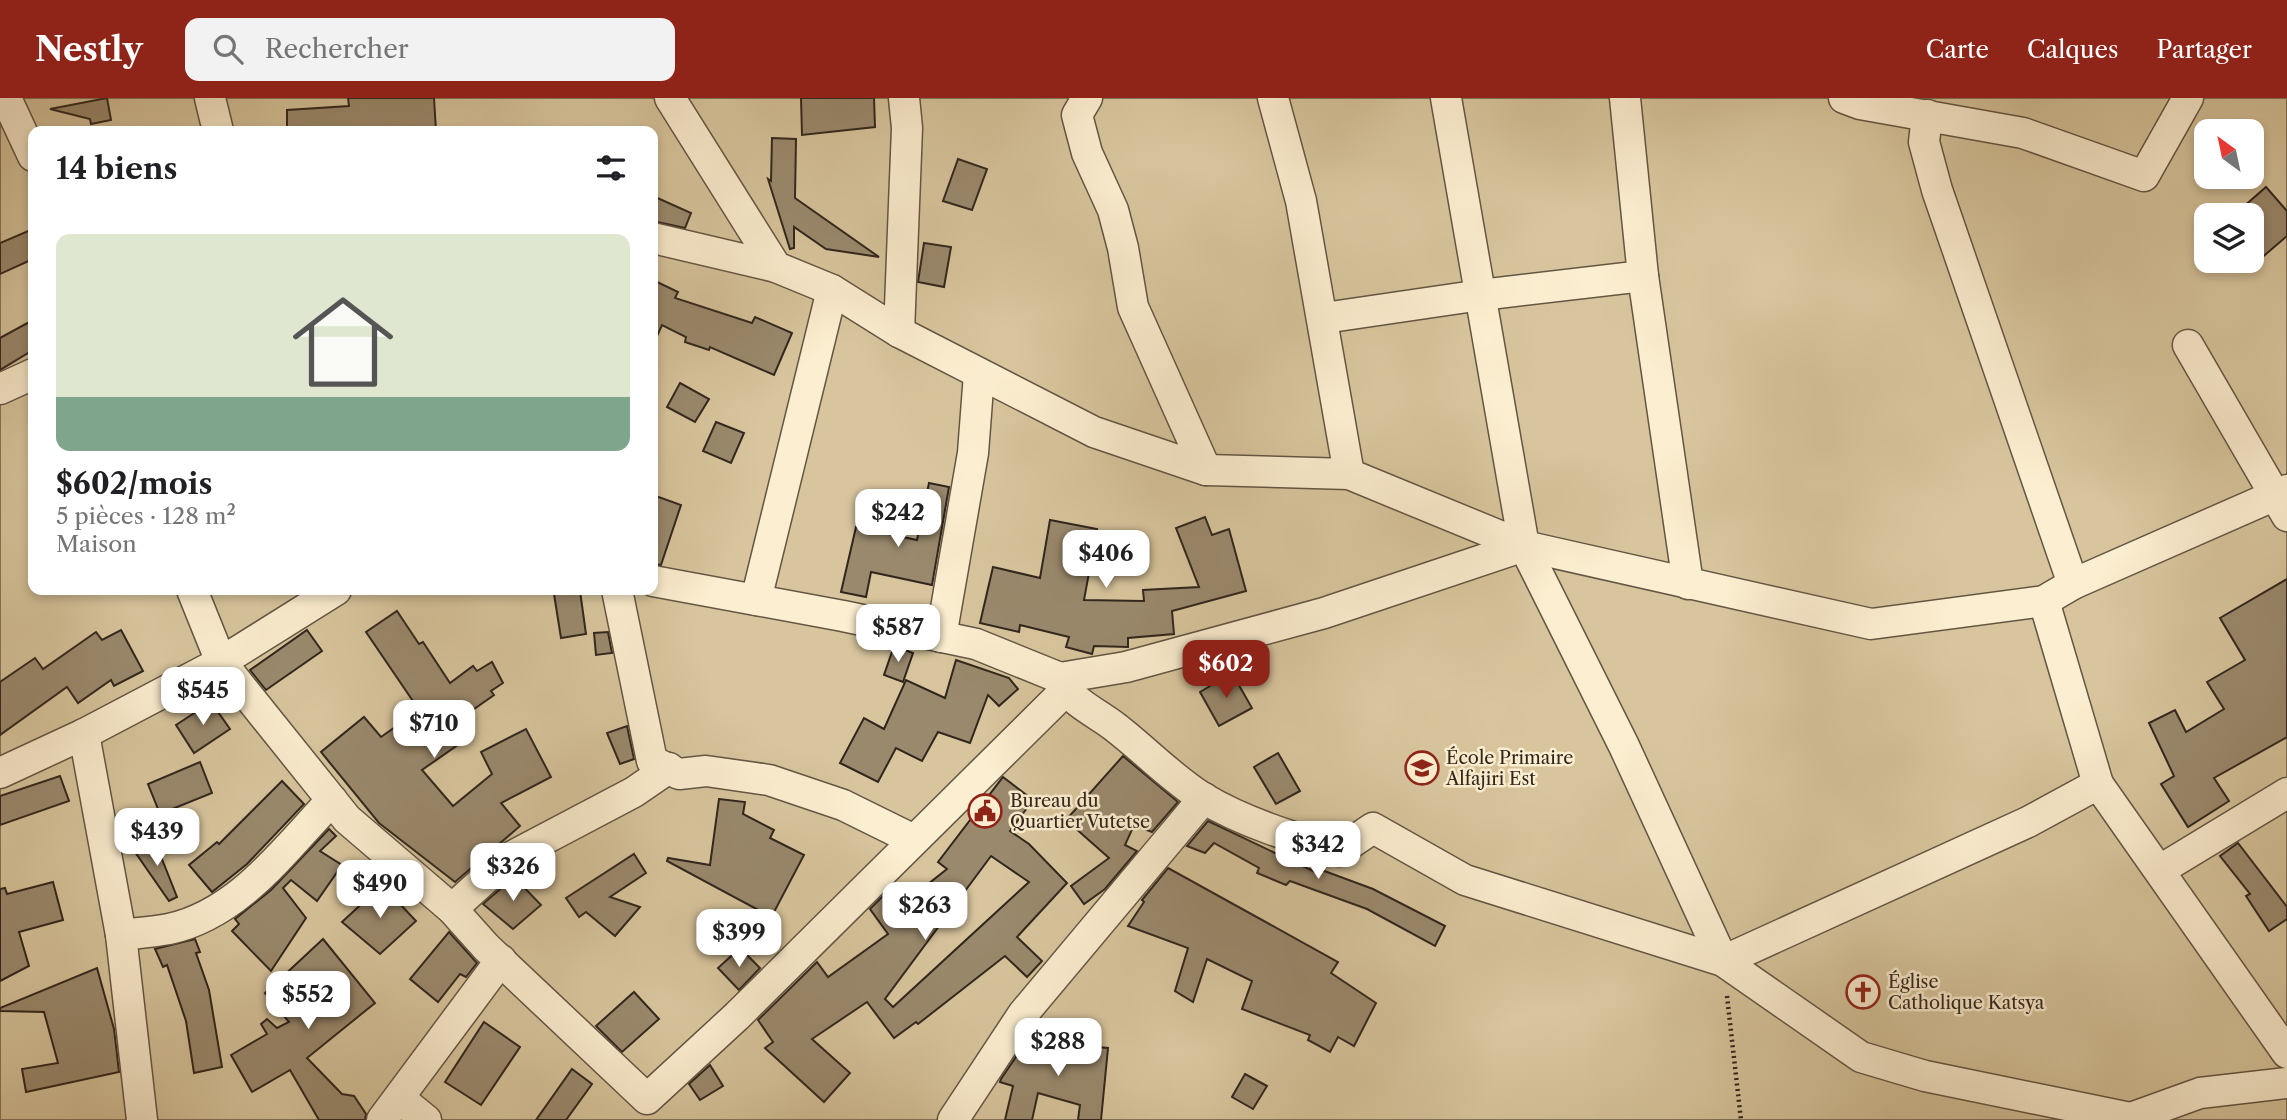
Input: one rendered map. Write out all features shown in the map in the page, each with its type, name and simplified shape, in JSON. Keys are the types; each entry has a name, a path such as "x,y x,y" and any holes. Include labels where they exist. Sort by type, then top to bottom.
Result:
{"street":[{"path":"6,98 28,145"},
{"path":"210,98 217,126"},
{"path":"670,98 776,267"},
{"path":"899,332 907,128 904,98"},
{"path":"1087,98 1077,115 1087,153 1113,210 1124,248 1133,307 1206,470"},
{"path":"1273,98 1301,201 1324,318 1349,474"},
{"path":"1446,98 1524,546 1624,746 1723,961"},
{"path":"1625,98 1643,276 1688,584"},
{"path":"1844,98 2023,133 2144,176 2188,98"},
{"path":"1927,116 1924,142 1937,190 2073,584"},
{"path":"658,239 776,267 832,290 899,332 1094,432 1206,470 1349,474 1524,546 1871,624 2044,601 2073,584 2284,500 2188,345"},
{"path":"1324,318 1481,295 1643,276"},
{"path":"756,600 832,290"},
{"path":"941,637 973,453 979,374"},
{"path":"0,389 28,376"},
{"path":"194,595 221,662 347,819 452,909 486,947 647,1099 737,1016 914,840 1062,684 1310,617 1524,546"},
{"path":"658,582 976,644 1062,684 1203,798 1267,829 1339,851 1374,828 1465,880 1723,961 1861,1057 1925,1076 2127,1119 2200,1093 2287,1083"},
{"path":"0,773 84,734 221,662 328,595"},
{"path":"618,595 652,761 680,774 706,771 769,780 843,805 914,840"},
{"path":"2044,601 2098,784 2287,1052"},
{"path":"84,734 121,935 142,1120"},
{"path":"452,909 507,859 634,792 669,768"},
{"path":"1723,961 2028,822 2098,784"},
{"path":"2160,870 2287,793"},
{"path":"953,1120 1023,1014 1203,798"},
{"path":"121,935 171,929 202,917 242,894 332,800"},
{"path":"426,1120 391,1109 501,960"}],"path":[{"path":"1723,961 1741,1120"}],"shaded area":[{"path":"0,98 2287,98 2287,1120 0,1120"}],"building":[{"path":"107,98 111,120 91,124 90,119 50,109"},
{"path":"348,98 434,98 436,126 287,126 287,110 349,106"},
{"path":"801,98 874,98 875,127 802,135"},
{"path":"772,138 796,139 795,198 879,257 826,249 794,227 794,248 790,249 768,179 771,181"},
{"path":"958,159 987,169 972,210 943,201"},
{"path":"2266,187 2287,211 2287,236 2264,256 2264,203 2248,203"},
{"path":"658,198 691,213 685,228 658,222"},
{"path":"28,231 28,261 0,274 0,243"},
{"path":"924,243 951,247 944,287 918,282"},
{"path":"658,282 678,292 675,298 752,323 755,317 792,333 774,375 710,347 709,350 685,342 686,337 662,325 658,334"},
{"path":"28,323 28,353 0,370 0,338"},
{"path":"680,383 709,399 695,422 667,407"},
{"path":"716,422 744,433 731,463 703,451"},
{"path":"929,483 949,487 932,585 871,572 866,597 841,592 856,527 917,540"},
{"path":"658,497 681,505 661,565 658,565"},
{"path":"1205,517 1212,535 1229,529 1246,591 1172,611 1174,634 1128,638 1128,647 1094,646 1092,654 1066,647 1069,637 1020,625 1019,632 980,623 993,567 1040,578 1050,520 1097,529 1084,600 1144,601 1143,590 1199,587 1176,528"},
{"path":"2287,579 2287,737 2214,778 2229,801 2188,827 2161,784 2174,776 2149,723 2175,710 2186,732 2224,709 2207,682 2245,660 2220,618"},
{"path":"554,595 581,595 586,634 561,638"},
{"path":"397,611 419,644 423,642 450,683 473,666 477,671 492,662 503,683 491,691 494,695 450,726 462,742 422,770 453,806 492,774 481,752 526,729 551,777 501,803 520,826 455,882 379,823 321,752 364,717 381,737 419,710 366,632"},
{"path":"121,630 143,671 114,686 111,680 78,703 67,687 0,735 0,682 35,658 43,669 96,632 102,640"},
{"path":"307,630 322,651 266,690 250,670"},
{"path":"608,632 612,653 596,655 594,633"},
{"path":"894,646 913,653 903,682 884,675"},
{"path":"956,660 1009,678 1018,689 999,706 988,695 970,743 938,732 922,761 896,748 878,782 840,763 864,718 884,729 906,680 945,698"},
{"path":"1232,673 1252,708 1219,726 1200,692"},
{"path":"211,702 230,729 194,753 176,725"},
{"path":"627,726 634,759 620,764 607,733"},
{"path":"1278,753 1300,791 1276,804 1254,767"},
{"path":"1123,756 1178,802 1152,832 1134,825 1125,845 1137,851 1105,889 1084,904 1071,886 1109,858 1066,820"},
{"path":"200,762 212,793 160,814 148,784"},
{"path":"60,776 69,801 0,825 0,796"},
{"path":"1003,777 1033,800 1010,831 1029,844 1067,883 1017,937 1042,961 1027,977 1005,956 918,1024 916,1022 894,1038 867,1002 812,1039 850,1073 824,1102 765,1048 773,1042 758,1020 817,962 828,977 888,934 870,909 892,887 904,903 947,869 938,862","holes":["991,856 1029,882 893,1007 885,999"]},
{"path":"282,781 304,804 247,864 212,892 189,865 217,842 219,844"},
{"path":"719,799 745,802 743,814 774,830 770,838 804,855 773,914 762,912 667,861 668,858 710,865"},
{"path":"1208,821 1315,872 1311,866 1373,889 1445,926 1435,946 1367,909 1290,881 1286,885 1257,873 1259,868 1214,843 1205,853 1187,846"},
{"path":"329,829 336,836 320,851 342,865 317,901 291,880 283,888 306,918 271,971 232,931 239,924 235,919 271,890"},
{"path":"154,839 177,897 169,901 135,852"},
{"path":"2238,843 2287,907 2287,919 2269,931 2246,896 2250,894 2220,856"},
{"path":"634,854 646,873 610,897 640,907 615,936 586,912 579,917 566,898"},
{"path":"1168,868 1338,962 1331,973 1376,1003 1354,1046 1338,1037 1330,1052 1308,1040 1310,1035 1242,1009 1252,981 1207,959 1193,1002 1175,991 1188,948 1128,926 1144,902 1142,900"},
{"path":"514,877 541,905 513,929 483,904"},
{"path":"53,882 63,920 19,932 29,966 0,981 0,889 5,888 7,894"},
{"path":"382,885 416,921 380,954 342,922"},
{"path":"449,932 477,963 466,977 460,974 438,1002 410,979"},
{"path":"195,939 200,952 196,953 209,990 222,1067 194,1073 186,1021 167,965 163,967 155,949"},
{"path":"323,939 375,1003 307,1058 342,1094 354,1096 366,1114 365,1120 319,1120 290,1070 252,1092 231,1055 267,1034 261,1024 267,1019 277,1028 289,1022 265,993"},
{"path":"740,948 760,968 739,990 718,968"},
{"path":"97,968 114,1029 119,1072 26,1092 22,1069 58,1063 44,1012 0,1011 0,1008"},
{"path":"634,992 659,1019 622,1052 596,1026"},
{"path":"484,1022 520,1047 481,1105 445,1082"},
{"path":"1054,1034 1075,1040 1073,1045 1108,1048 1101,1120 1078,1120 1080,1105 1038,1093 1032,1120 1005,1120 1013,1086 1000,1082 1001,1079 1024,1045 1049,1052"},
{"path":"710,1065 723,1086 700,1100 689,1084"},
{"path":"572,1069 592,1084 566,1120 536,1120"},
{"path":"1245,1074 1267,1086 1253,1109 1232,1097"}],"place":[{"name":"École Primaire Alfajiri Est","path":"1422,768"},
{"name":"Bureau du Quartier Vutetse","path":"985,811"},
{"name":"Église Catholique Katsya","path":"1863,992"}]}
